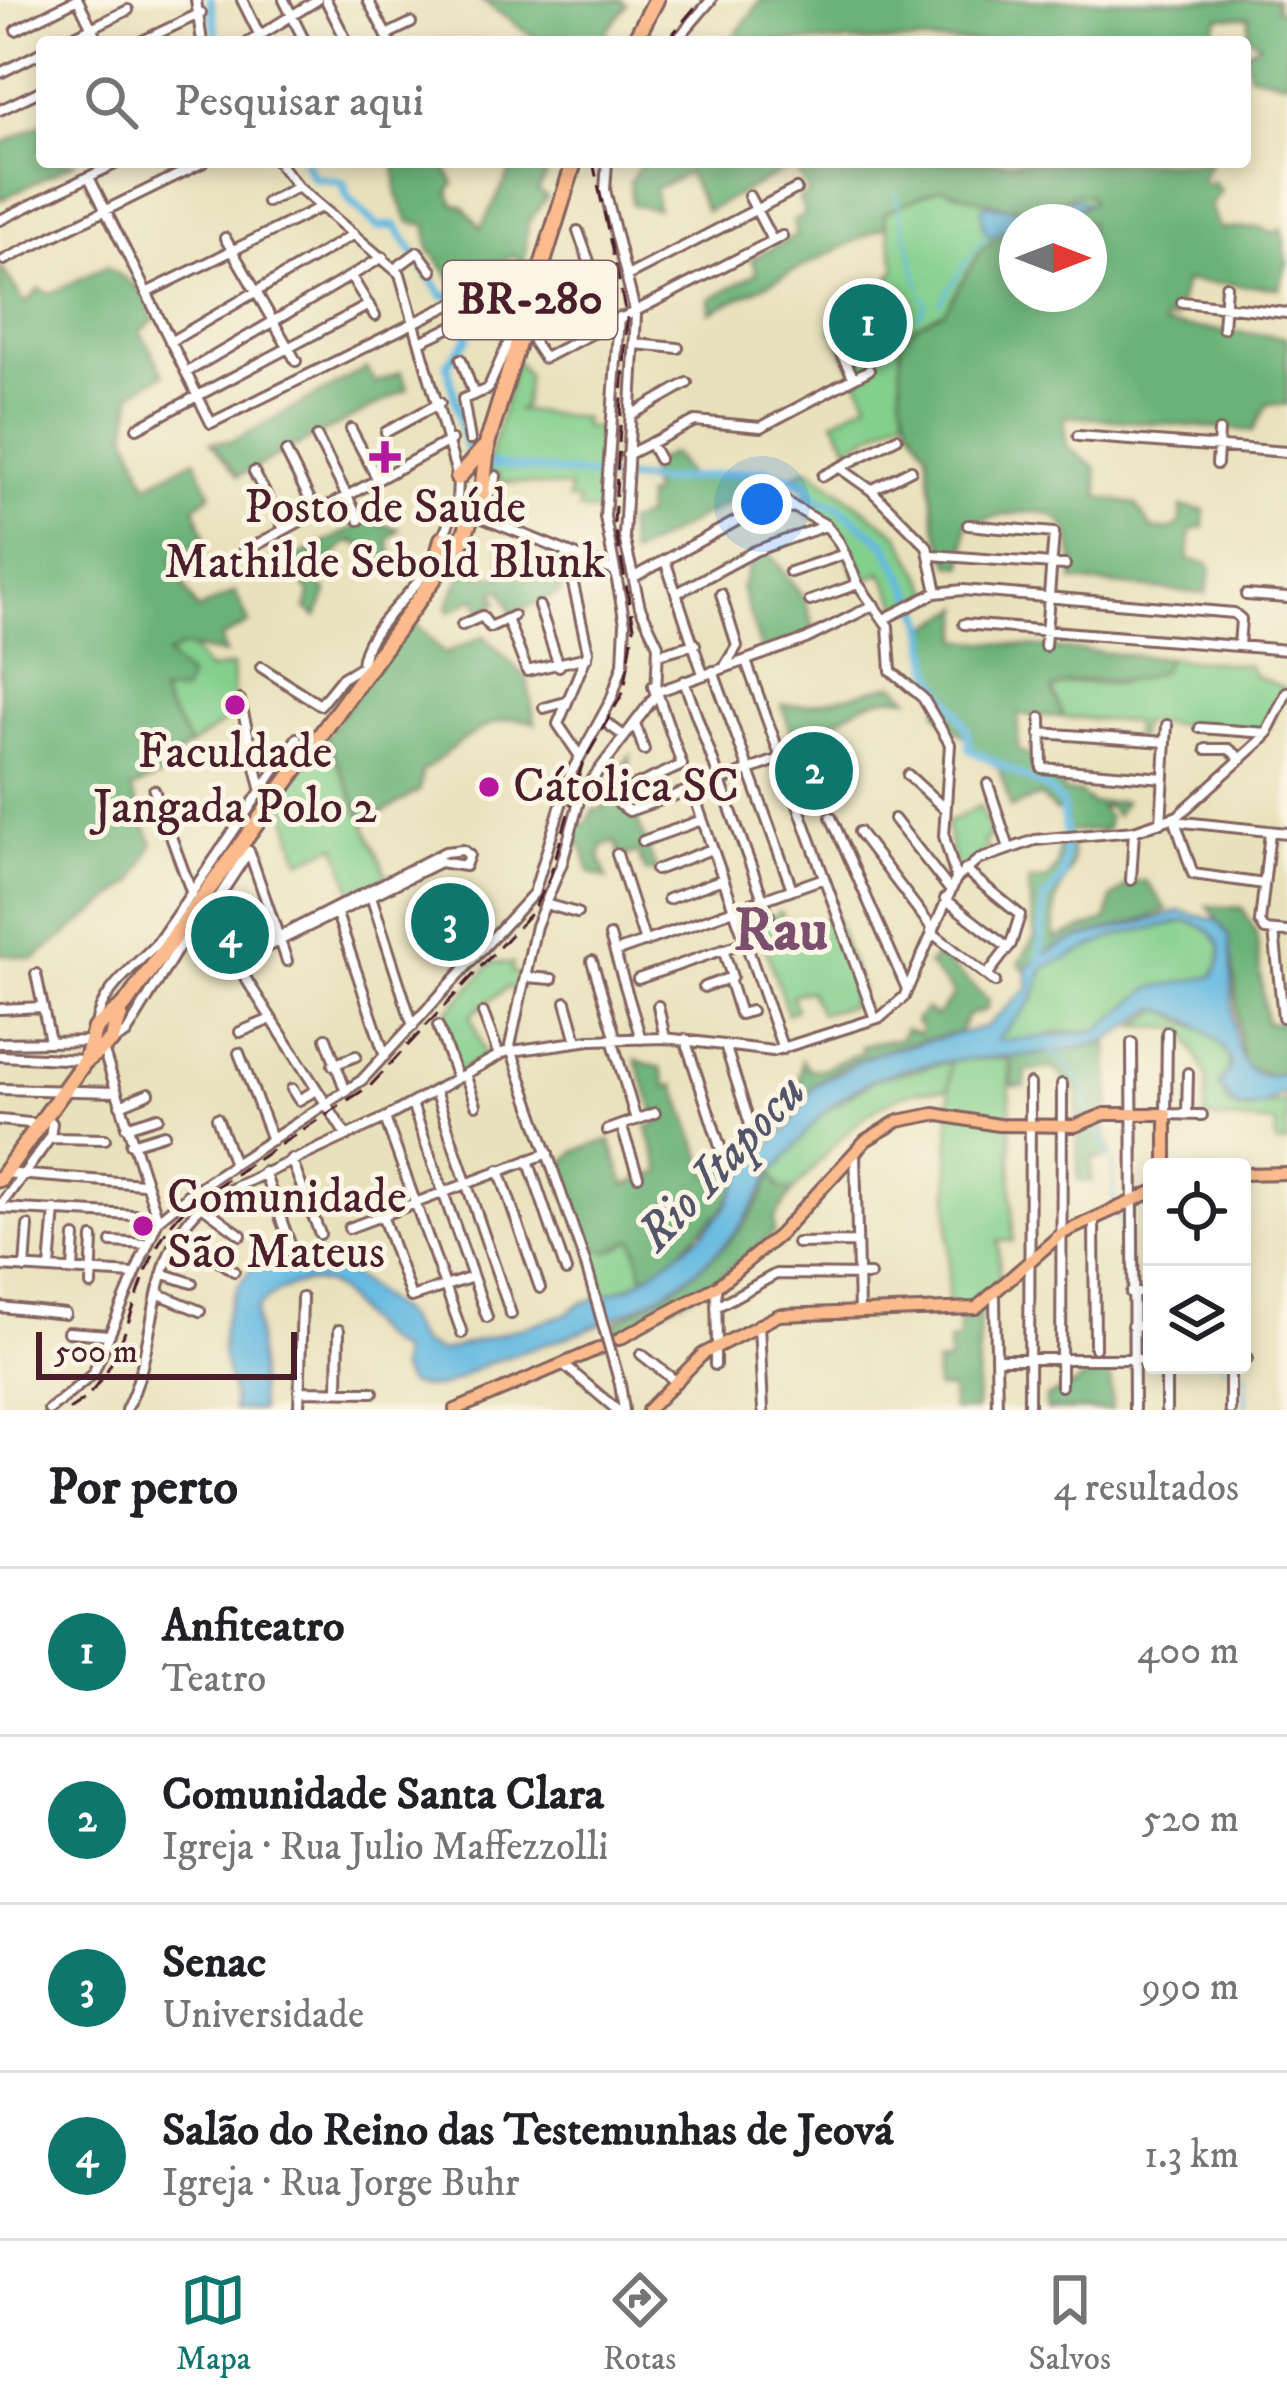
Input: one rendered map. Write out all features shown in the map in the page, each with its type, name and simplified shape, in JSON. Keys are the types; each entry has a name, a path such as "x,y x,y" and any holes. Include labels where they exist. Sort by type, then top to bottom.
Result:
{"highway":[{"path":"637,36 656,0"},
{"name":"BR-280","path":"8,1177 42,1120 237,853 266,794 367,661 469,512 521,320 572,168"},
{"path":"460,472 488,439"},
{"path":"431,572 442,539"}],"main road":[{"path":"619,1339 716,1287 779,1235 855,1151 884,1128 920,1115 1062,1126 1086,1124 1105,1114 1166,1114 1166,1158"},
{"path":"1251,1174 1287,1173"},
{"path":"648,1410 661,1403 674,1380 716,1346 759,1323 798,1311 960,1312 995,1297 1061,1234 1143,1196"},
{"path":"461,1408 605,1346"}],"street":[{"path":"16,30 77,0 96,36"},
{"path":"196,0 202,36"},
{"path":"242,0 259,34"},
{"path":"284,0 302,36"},
{"path":"256,36 321,0 343,36"},
{"path":"368,0 386,36"},
{"path":"680,36 711,0"},
{"path":"74,36 128,10"},
{"path":"153,36 201,13"},
{"path":"392,36 411,23"},
{"path":"0,74 36,55"},
{"path":"0,110 36,93"},
{"path":"0,220 107,168"},
{"path":"4,260 192,168"},
{"path":"283,168 298,188 396,268 417,322 469,512"},
{"path":"607,168 605,190 636,310 624,537 641,611 659,654 657,691 682,765 625,790 618,802 629,811 705,785"},
{"path":"89,177 214,423 458,301"},
{"path":"268,202 298,188"},
{"path":"626,276 796,189"},
{"path":"472,296 483,300 499,294 531,295 537,300 534,344 541,357 777,238 749,196"},
{"path":"146,293 321,207"},
{"path":"50,1410 90,1379 156,1218 346,1092 413,1027 534,893 579,755 602,718 623,664 624,614 605,517 615,320 578,231"},
{"path":"170,342 355,234"},
{"path":"225,238 296,361"},
{"path":"396,268 418,252 431,271"},
{"path":"187,372 383,257"},
{"path":"489,269 499,294"},
{"path":"563,274 588,335"},
{"path":"351,276 375,316"},
{"path":"580,276 600,328"},
{"path":"1222,328 1226,286"},
{"path":"1182,302 1287,313"},
{"path":"137,428 369,305"},
{"path":"582,317 588,335"},
{"path":"494,336 505,336 521,320"},
{"path":"470,440 462,401 488,389 521,320"},
{"path":"422,341 449,328"},
{"path":"830,331 854,378"},
{"path":"635,344 678,348"},
{"path":"461,359 473,392"},
{"path":"627,455 695,421 761,427 869,370"},
{"path":"630,415 687,383"},
{"path":"386,432 440,404"},
{"path":"351,429 376,478"},
{"path":"1216,464 1219,430"},
{"path":"1078,436 1287,452"},
{"path":"316,437 359,520"},
{"path":"823,476 897,438"},
{"path":"243,552 451,440"},
{"path":"650,443 659,459"},
{"path":"286,452 315,510"},
{"path":"840,468 872,490 932,555 937,592"},
{"path":"872,490 911,470"},
{"path":"254,472 283,527"},
{"path":"442,539 496,476"},
{"path":"779,495 826,525 858,584 884,619 891,671 922,698 950,744 944,836 956,879"},
{"path":"634,577 757,512 794,507"},
{"path":"469,512 614,570"},
{"path":"679,592 755,551 826,525"},
{"path":"968,525 1054,532 1045,646"},
{"path":"566,552 588,657 560,732 579,755"},
{"path":"790,572 845,554"},
{"path":"932,555 1064,565"},
{"path":"665,560 694,644 713,672 792,889"},
{"path":"811,602 858,584"},
{"path":"884,619 937,592 1049,598 1234,613 1241,619 1239,646"},
{"path":"713,672 736,646 722,594"},
{"path":"1246,596 1287,598"},
{"path":"621,1408 620,1384 586,1264 511,1051 545,904 581,794 657,691 746,661 874,605"},
{"path":"539,606 559,666"},
{"path":"624,614 641,611"},
{"path":"462,625 482,616 490,626 510,617 527,670 588,657"},
{"path":"964,624 1287,650"},
{"path":"659,654 694,644"},
{"path":"746,661 875,1019"},
{"path":"261,667 320,705 347,682"},
{"path":"684,681 769,916"},
{"path":"1179,820 1268,733 1287,692"},
{"path":"240,700 266,794"},
{"path":"544,708 568,701"},
{"path":"602,718 624,736"},
{"path":"1041,718 1040,766 1163,778"},
{"path":"634,722 644,750"},
{"path":"1167,725 1163,778 1193,874 1264,884"},
{"path":"1199,728 1268,733"},
{"path":"1040,733 1166,742"},
{"path":"266,794 297,738"},
{"path":"1206,749 1229,749 1242,758"},
{"path":"720,781 798,752"},
{"path":"908,775 945,809"},
{"path":"988,784 1009,848"},
{"path":"154,790 198,904 346,1135"},
{"path":"692,790 782,1049"},
{"path":"831,817 908,988"},
{"path":"894,819 948,895 1008,948"},
{"path":"644,841 702,820"},
{"path":"126,1410 178,1232 199,1208 264,1172 385,1118 499,1054 614,1039 685,1039 782,1049 875,1019 896,1007 956,879 1009,848 1041,838 1134,831 1179,820 1287,833"},
{"path":"1131,880 1134,831"},
{"path":"859,832 932,931 991,978 1020,915 965,870"},
{"path":"1270,832 1260,922 1270,930 1287,932"},
{"path":"656,870 712,849"},
{"path":"233,962 443,861 465,866 469,855 463,850 445,852 336,912"},
{"path":"237,853 287,961"},
{"path":"617,854 645,942"},
{"path":"615,952 824,878"},
{"path":"668,899 723,879"},
{"path":"370,896 413,1027"},
{"path":"0,1056 100,1039 184,938 198,904"},
{"path":"100,1039 198,904"},
{"path":"545,904 577,914"},
{"path":"336,912 385,1056"},
{"path":"1270,930 1283,1017"},
{"path":"610,936 641,1039"},
{"path":"638,979 745,942"},
{"path":"723,949 729,979 746,1012"},
{"path":"592,961 636,1120"},
{"path":"36,974 50,1041"},
{"path":"526,977 552,979"},
{"path":"704,987 729,979"},
{"path":"566,1002 578,1042"},
{"path":"658,1006 665,1039"},
{"path":"0,1009 43,1007"},
{"path":"482,1013 499,1054"},
{"path":"240,1032 271,1019"},
{"path":"438,1026 476,1105"},
{"path":"1167,1032 1166,1114 1202,1114"},
{"path":"326,1038 346,1092"},
{"path":"0,1042 100,1039"},
{"path":"100,1039 156,1218"},
{"path":"685,1039 726,1165"},
{"path":"1132,1043 1134,1410"},
{"path":"725,1045 755,1140"},
{"path":"239,1053 272,1140"},
{"path":"333,1065 356,1056"},
{"path":"1186,1114 1187,1074"},
{"path":"1029,1410 1030,1084"},
{"path":"1061,1386 1062,1084"},
{"path":"0,1089 116,1091"},
{"path":"292,1089 299,1100 316,1090"},
{"path":"434,1091 511,1314"},
{"path":"120,1104 148,1092"},
{"path":"412,1103 487,1317"},
{"path":"607,1130 655,1113"},
{"path":"126,1127 158,1117"},
{"path":"217,1118 234,1164"},
{"path":"385,1118 461,1334"},
{"path":"0,1120 52,1123 50,1138 8,1177 0,1207 156,1218"},
{"path":"621,1125 638,1176"},
{"path":"131,1144 164,1134"},
{"path":"50,1138 106,1139"},
{"path":"855,1151 857,1311"},
{"path":"349,1228 548,1153"},
{"path":"291,1159 320,1234"},
{"path":"528,1160 566,1271"},
{"path":"499,1170 540,1288"},
{"path":"264,1172 294,1255"},
{"path":"8,1177 143,1184"},
{"path":"187,1196 241,1235"},
{"path":"50,1269 55,1210"},
{"path":"382,1215 411,1297 473,1277"},
{"path":"1094,1218 1095,1348"},
{"path":"25,1268 28,1226"},
{"path":"178,1232 234,1271"},
{"path":"74,1270 75,1237"},
{"path":"91,1285 93,1238"},
{"path":"112,1242 146,1244"},
{"path":"797,1243 856,1242"},
{"path":"0,1266 133,1274"},
{"path":"164,1274 193,1283"},
{"path":"716,1307 776,1274 870,1275"},
{"path":"715,1365 716,1287"},
{"path":"1131,1293 1143,1293"},
{"path":"159,1294 200,1311"},
{"path":"995,1297 997,1410"},
{"path":"299,1410 302,1298"},
{"path":"0,1307 64,1313"},
{"path":"759,1323 763,1410"},
{"path":"1132,1326 1143,1326"},
{"path":"338,1391 339,1330"},
{"path":"68,1332 109,1335"},
{"path":"641,1354 674,1380"},
{"path":"997,1359 1143,1359"},
{"path":"564,1365 621,1408"},
{"path":"1166,1374 1166,1410"},
{"path":"1230,1374 1230,1410"},
{"path":"299,1391 373,1391"}],"green space":[{"path":"481,0 620,0 627,5 603,36 532,36"},
{"path":"761,0 1276,0 1276,10 1287,11 1287,81 1251,74 1251,48 1260,43 1248,36 1249,17 1219,17 1213,30 1218,36 734,36"},
{"path":"36,127 36,168 64,168 0,200 0,145"},
{"path":"395,168 449,168 453,203 464,207 481,228 512,168 536,168 546,176 538,191 547,197 528,223 524,270 515,255 477,273 480,286 473,288 465,280 455,283 429,249 427,225 409,222 397,195"},
{"path":"638,168 790,168 706,211 688,173 655,189 657,209 632,205 630,182"},
{"path":"795,168 1207,168 1202,181 1207,186 1212,181 1221,191 1210,206 1219,229 1259,227 1271,233 1282,229 1287,263 1279,288 1185,281 1175,319 1165,319 1164,325 1287,337 1287,405 1267,404 1253,431 1065,416 1066,446 1096,468 1099,497 1136,504 1152,529 1170,530 1181,523 1181,507 1204,510 1204,527 1191,530 1188,560 1208,563 1206,594 1073,581 1068,532 1046,513 966,523 964,566 951,565 936,527 927,451 908,421 901,394 900,342 915,326 945,310 982,248 999,238 999,312 1107,312 1107,204 1090,204 1089,195 1076,193 1050,204 999,205 941,188 884,213 886,226 710,312 710,299 757,273 751,259 797,235 793,222 805,215 799,199 809,193"},
{"path":"918,168 1181,168 1165,319 924,404 849,447 834,420 868,401 832,328 894,293 890,277 896,268 884,213"},
{"path":"0,265 25,303 40,289 49,294 106,266 140,289 155,319 140,331 164,374 133,392 127,432 147,485 195,459 211,494 195,507 205,537 171,560 197,610 235,592 249,623 221,638 225,654 182,647 167,655 188,677 183,692 161,693 190,746 177,755 175,770 131,789 153,844 134,882 34,959 0,954"},
{"path":"516,360 527,376 524,405 518,410 583,418 583,427 607,428 602,513 579,510 579,501 568,500 570,488 498,481 499,475 486,473"},
{"path":"367,368 375,383 401,372 408,389 238,476 211,442 233,441"},
{"path":"672,453 689,477 766,470 789,478 755,488 630,556 626,523 645,516 646,496 652,496 648,465"},
{"path":"808,468 898,534 932,593 900,607 882,573 859,583 839,536 797,506 809,491 789,478"},
{"path":"368,521 399,529 388,540 392,555 371,577 364,571 373,556 356,542 346,543 312,580 327,592 317,617 306,609 310,594 288,561"},
{"path":"480,549 478,575 503,577 501,551 527,559 522,573 532,576 537,563 562,571 560,593 513,613 501,589 494,592 498,602 482,611 475,598 449,612 447,606 473,550"},
{"path":"766,549 804,598 815,631 762,652 741,588 755,552"},
{"path":"962,607 960,640 1167,658 1163,669 1148,676 1077,681 1052,690 1063,717 1018,715 1018,749 1035,759 1036,771 1055,774 1064,792 1080,793 1092,804 1124,801 1116,816 1108,806 1100,808 1108,818 1106,830 1065,832 1062,809 1056,812 1040,796 1011,808 999,768 969,749 969,740 937,713 942,686 933,671 928,628"},
{"path":"411,618 444,654 484,636 527,679 535,723 505,720 475,732 422,772 420,790 365,823 326,737"},
{"path":"182,647 192,649 208,670 232,666 235,715 190,746 161,692 183,692 187,677 166,655"},
{"path":"1167,658 1248,665 1255,676 1285,688 1265,731 1141,722 1139,737 1134,737 1134,722 1063,717 1052,689 1075,683 1125,682 1163,669"},
{"path":"895,684 909,698 871,701 808,732 791,732 782,705 825,701"},
{"path":"326,737 388,878 353,895 337,845 300,861 282,798"},
{"path":"630,756 629,783 620,790 628,796 657,872 645,871 638,853 621,856 615,841 603,845 600,857 607,879 590,872 582,846 571,846 577,824 585,825 594,810 604,809 601,794"},
{"path":"980,806 991,837 984,840 988,851 957,873 946,824"},
{"path":"1060,840 1070,840 1072,859 1056,902 1055,939 1107,920 1111,899 1131,882 1146,881 1167,910 1057,946 1025,969 1019,963 1035,937 1028,881 1048,879 1057,867"},
{"path":"1208,906 1242,908 1256,932 1266,1023 1287,1022 1284,1073 1270,1076 1245,1066 1233,963"},
{"path":"781,912 791,930 834,915 861,990 851,994 851,1006 820,1013 809,990 792,995 796,1010 788,1014 757,923"},
{"path":"1186,921 1218,941 1221,957 1212,977 1151,988 1097,1031 1058,1032 1031,1042 995,1040 1033,1000 1044,968 1119,935"},
{"path":"937,954 988,1000 986,1010 968,1015 959,1033 885,1050 833,1073 811,1088 775,1133 770,1119 798,1093 802,1060 809,1069 820,1070 862,1052 861,1046 901,1038 905,1029 919,1034 922,1029 915,1021 926,1009 936,1017 954,994 928,965"},
{"path":"493,962 513,964 511,972 522,975 520,989 506,988 471,1015 485,1056 458,1072 440,1019"},
{"path":"1161,1009 1206,1032 1229,1052 1229,1069 1218,1085 1229,1104 1242,1111 1287,1101 1287,1144 1276,1144 1276,1124 1205,1118 1207,1077 1184,1029 1137,1026"},
{"path":"1108,1043 1110,1107 1100,1110 1111,1157 1092,1159 1092,1181 1078,1181 1077,1093 1054,1068 1026,1071 1025,1086 1012,1086 1010,1057"},
{"path":"962,1059 1009,1059 1013,1241 998,1241 1000,1286 976,1305 948,1308 950,1064 948,1089 922,1090 879,1107 842,1137 793,1191 780,1188 772,1173 824,1112 876,1079"},
{"path":"636,1060 661,1068 667,1087 675,1085 709,1176 738,1163 756,1144 758,1150 722,1210 644,1279 634,1239 609,1252 587,1246 558,1168 576,1151 610,1140 625,1185 661,1172 647,1127 658,1123"},
{"path":"772,1173 780,1188 793,1191 774,1219 774,1233 711,1284 617,1335 614,1323 685,1280 728,1242 761,1198"},
{"path":"634,1238 644,1279 605,1296 587,1246 609,1252"},
{"path":"980,1310 976,1410 952,1410 951,1389 936,1388 936,1364 949,1362 949,1342 959,1340 959,1315"},
{"path":"1110,1370 1112,1410 1046,1410 1046,1397 1077,1384 1090,1371"}],"water":[{"path":"982,207 999,207 999,232 991,237 983,227"},
{"path":"1180,911 1218,921 1228,934 1239,1051 1248,1068 1264,1076 1287,1072 1287,1097 1282,1094 1264,1106 1238,1109 1219,1086 1231,1067 1213,1037 1192,1022 1156,1008 1093,1045 899,1071 864,1084 832,1105 781,1165 773,1168 751,1210 724,1245 692,1273 619,1316 444,1385 422,1387 408,1384 399,1370 400,1352 379,1337 335,1289 304,1283 271,1297 256,1311 260,1410 233,1410 222,1348 225,1319 242,1280 260,1258 280,1267 312,1257 337,1264 404,1316 421,1344 440,1352 567,1314 579,1304 633,1286 701,1236 725,1209 750,1162 789,1127 814,1086 874,1054 986,1027 1029,987 1026,969 1042,956 1079,939","holes":["1186,921 1218,941 1221,957 1212,977 1151,988 1097,1031 997,1040 1033,1000 1044,968 1119,935"]}],"waterway":[{"path":"210,0 217,36"},
{"path":"308,168 313,177 343,182 347,196"},
{"path":"895,192 920,287"},
{"path":"350,200 378,227 395,225 414,253"},
{"path":"973,250 987,236"},
{"path":"940,303 970,256"},
{"path":"416,257 442,295 463,300 468,338 447,364 469,458"},
{"path":"919,317 926,304 922,294"},
{"path":"487,464 603,477"},
{"path":"613,478 661,481 766,470 804,482 816,499 838,507 885,543 916,600"},
{"path":"918,604 933,671 961,718 969,749 1048,789 1062,804 1065,832"},
{"path":"1040,961 1044,901 1063,877 1066,839"},
{"path":"1052,1051 1086,1086 1088,1114"},
{"path":"1096,1123 1113,1165 1114,1204"},
{"path":"1116,1213 1125,1236"},
{"path":"1137,1238 1143,1240"},
{"path":"1244,1374 1246,1410"}],"railway":[{"path":"671,36 701,0"},
{"path":"69,1410 92,1391 109,1367 155,1250 171,1224 193,1202 371,1085 531,913 549,880 582,765 624,691 634,626 614,523 627,319 594,168"}],"place":[{"name":"Anfiteatro","path":"868,323"},
{"name":"Posto de Saúde Mathilde Sebold Blunk","path":"385,457"},
{"name":"Faculdade Jangada Polo 2","path":"235,705"},
{"name":"Comunidade Santa Clara","path":"814,771"},
{"name":"Cátolica SC","path":"489,787"},
{"name":"Senac","path":"450,922"},
{"name":"Salão do Reino das Testemunhas de Jeová","path":"230,935"},
{"name":"Comunidade São Mateus","path":"143,1226"}],"district":[{"name":"Rau","path":"781,931"}],"water label":[{"name":"Rio Itapocu","path":"722,1163"}]}
